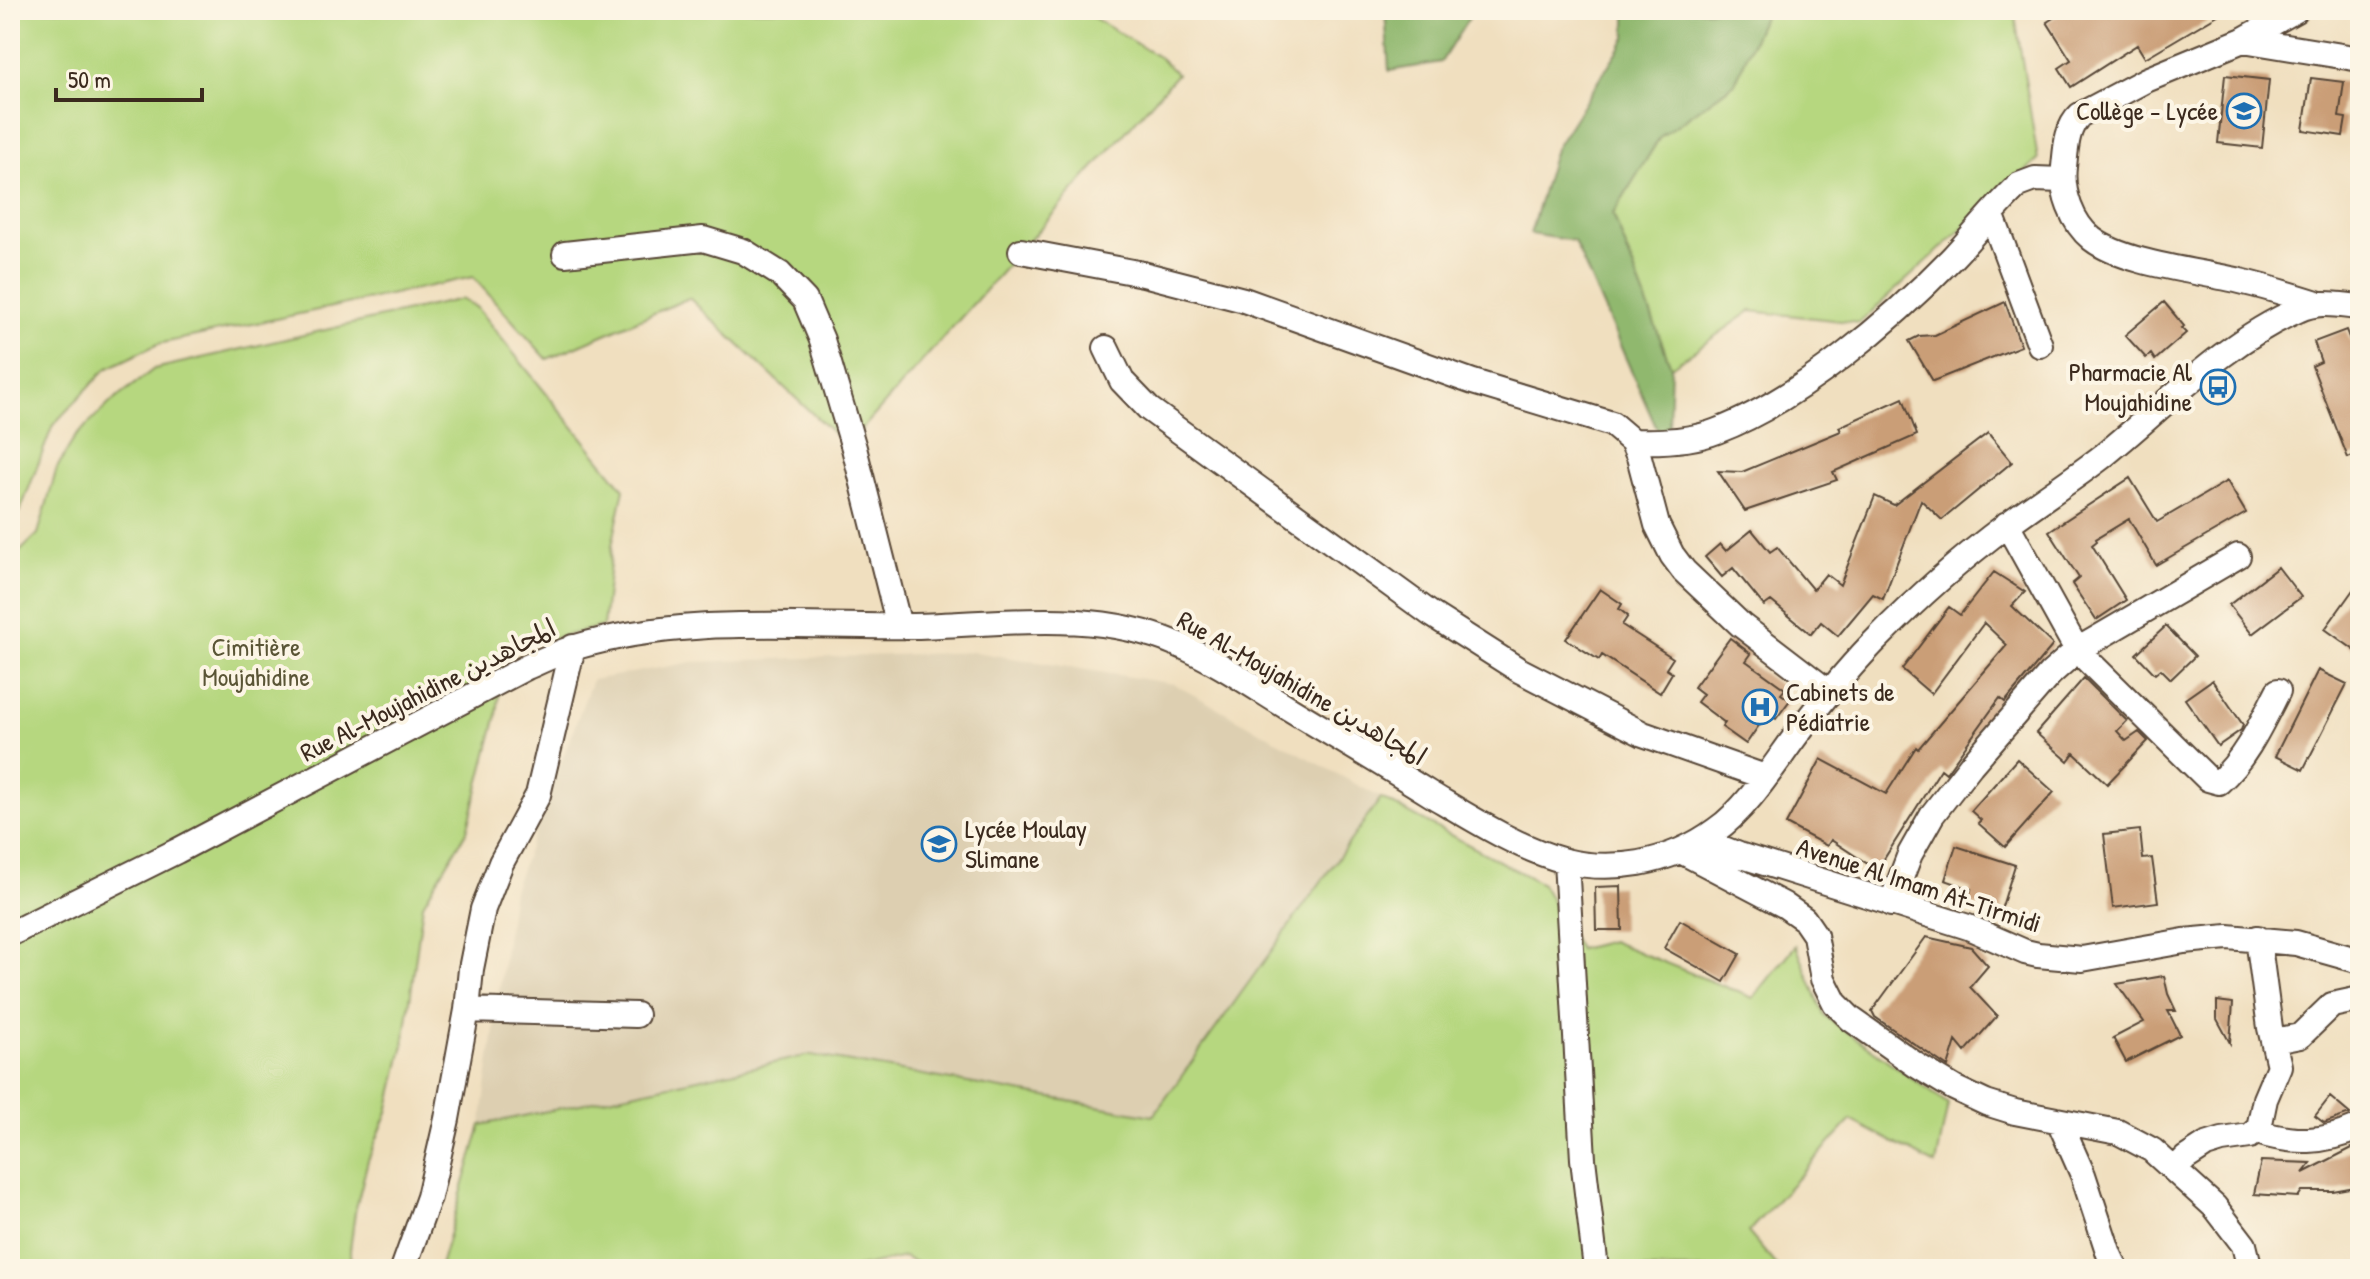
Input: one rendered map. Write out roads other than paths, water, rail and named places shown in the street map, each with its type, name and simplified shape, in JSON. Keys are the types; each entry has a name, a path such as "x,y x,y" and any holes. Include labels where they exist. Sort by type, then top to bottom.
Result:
{"street":[{"path":"2296,10 2243,40 2146,80 2080,115 2068,137 2062,180 2076,222 2103,246 2128,256 2244,282 2317,303"},
{"path":"2243,40 2360,59"},
{"path":"1632,441 1650,442 1715,432 1792,392 1878,327 1920,290 2019,185 2035,179 2062,180"},
{"path":"1992,216 2040,345"},
{"path":"565,254 703,239 743,251 780,274 805,300 822,340 854,448 899,626"},
{"path":"1021,251 1143,274 1256,303 1473,382 1612,424 1632,441 1657,525 1672,555 1699,587 1741,625 1830,693"},
{"name":"Rue Al-Moujahidine المجاهدين","path":"10,934 177,851 479,692 573,647 631,634 710,626 899,626 1053,621 1094,623 1151,634 1204,657 1477,821 1524,845 1566,861 1599,866 1637,864 1691,845 1721,828 1871,645 1974,550 2099,459 2224,355 2254,333 2317,303 2360,307"},
{"path":"1106,348 1122,381 1149,409 1461,635 1609,718 1676,747 1765,777"},
{"path":"2007,524 2077,650 2212,782 2219,782 2225,777 2243,753 2278,691"},
{"path":"1891,904 1918,839 1945,797 2050,674 2077,650 2238,556"},
{"path":"403,1269 429,1197 467,1010 471,969 483,909 501,863 538,795 573,647"},
{"path":"1691,845 1804,919 1815,935 1823,979 1830,996 1859,1025 1964,1094 1998,1108 2126,1135 2152,1150 2215,1207 2237,1235 2248,1256 2250,1269"},
{"name":"Avenue Al Imam At-Tirmidi","path":"1691,845 1739,855 1976,930 2025,952 2050,957 2082,959 2199,938 2258,938 2296,943 2360,961"},
{"path":"1566,861 1583,1159 1596,1269"},
{"path":"2175,1169 2206,1145 2257,1132 2265,1099 2279,1066 2258,938"},
{"path":"2274,1041 2300,1036 2332,1005 2360,999"},
{"path":"467,1010 636,1015"},
{"path":"2059,1121 2083,1175 2116,1269"},
{"path":"2257,1132 2282,1140 2308,1140 2336,1138 2360,1127"}],"place":[{"name":"Collège - Lycée","path":"2244,111"},
{"name":"Pharmacie Al Moujahidine","path":"2218,387"},
{"name":"Cabinets de Pédiatrie","path":"1760,707"},
{"name":"Lycée Moulay Slimane","path":"939,844"}],"park label":[{"name":"Cimitière Moujahidine","path":"256,662"}]}
